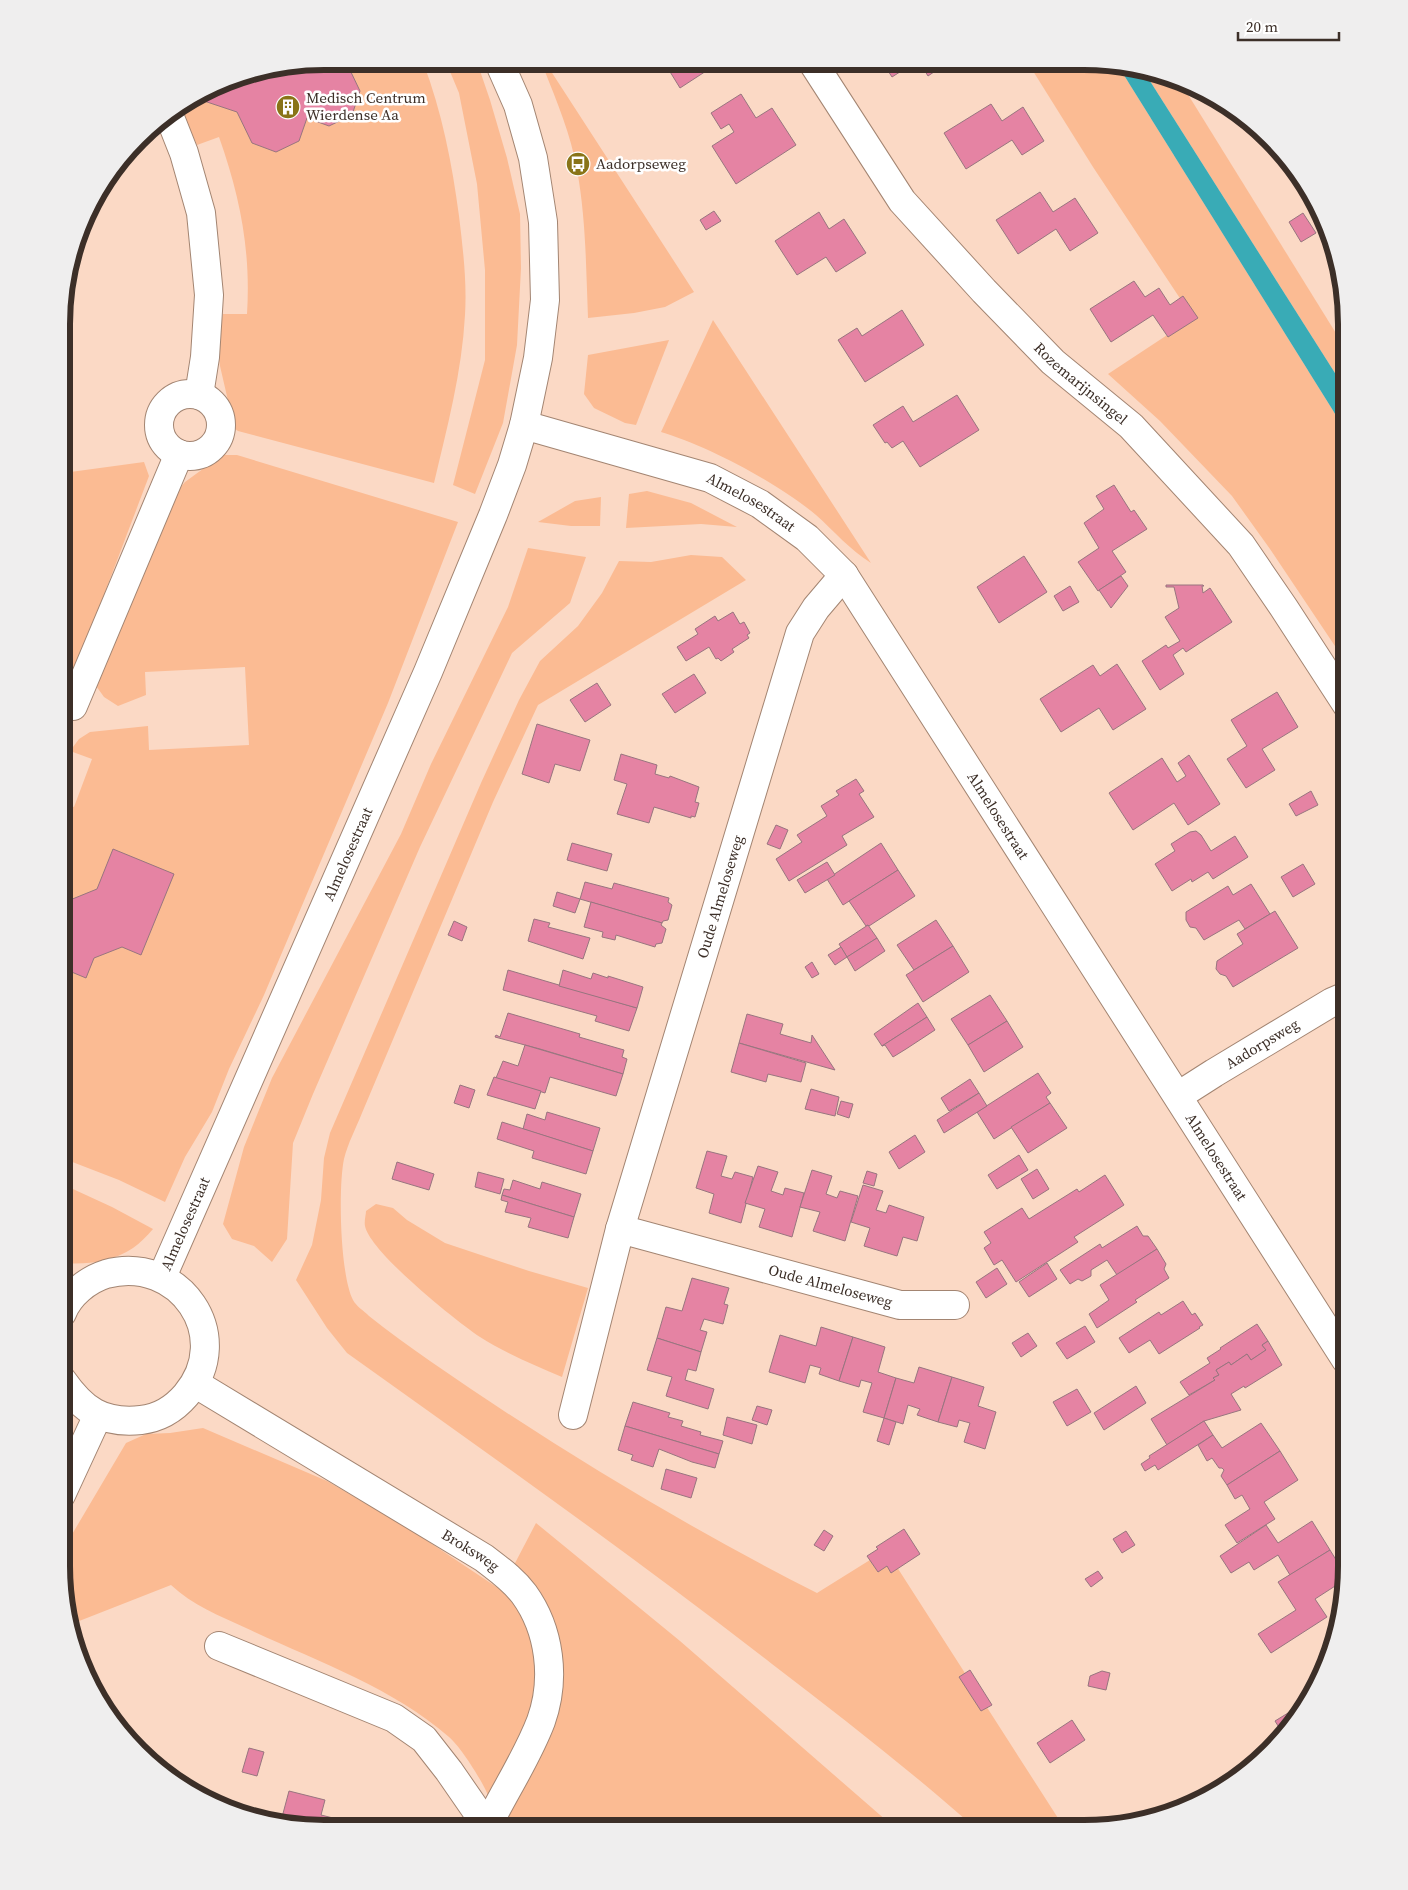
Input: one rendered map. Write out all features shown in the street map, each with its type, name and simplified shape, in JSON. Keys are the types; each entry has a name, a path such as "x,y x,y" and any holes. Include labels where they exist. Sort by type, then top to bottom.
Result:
{"street":[{"name":"Almelosestraat","path":"162,1277 431,662 493,515 512,465 524,425 538,358 545,300 543,222 533,158 518,105 502,70"},
{"name":"Rozemarijnsingel","path":"818,70 902,201 984,291 1053,362 1131,426 1241,545 1338,691"},
{"path":"171,121 184,153 201,214 209,294 205,357 199,395"},
{"path":"188,394 199,395 213,404 218,411 220,419 219,436 212,447 201,454 192,456 179,454 169,448 162,440 159,430 162,410 169,401 178,396 188,394"},
{"name":"Almelosestraat","path":"524,425 710,478 760,504 807,538 844,575 1338,1347"},
{"path":"73,706 179,454"},
{"name":"Oude Almeloseweg","path":"573,1414 620,1229 800,634 816,608 844,575"},
{"name":"Aadorpsweg","path":"1178,1096 1214,1072 1338,1000"},
{"name":"Oude Almeloseweg","path":"620,1229 900,1305 955,1305"},
{"path":"70,1299 80,1288 98,1276 119,1270 141,1271 162,1277 182,1292 197,1312 205,1336 204,1360 196,1384 178,1405 153,1419 125,1422 98,1415 76,1400 70,1391"},
{"name":"Broksweg","path":"196,1384 484,1558 509,1578 523,1593 538,1619 549,1657 548,1698 540,1723 491,1820"},
{"path":"70,1476 98,1415"},
{"path":"219,1646 394,1718 424,1739 449,1771 482,1820"}],"shaded area":[{"path":"426,70 450,157 459,216 465,290 461,358 449,421 434,483 238,431 231,426 217,341 223,314 247,314 248,291 245,246 233,181 219,137 197,145 182,114 211,96 242,83 290,72"},
{"path":"449,70 480,70 507,158 520,214 521,268 517,345 503,423 475,494 453,485 485,360 485,270 477,184 459,93"},
{"path":"544,70 550,70 694,292 665,307 634,313 588,318 584,225 580,188 574,157 559,106"},
{"path":"1032,70 1084,70 1123,73 1338,419 1338,651 1232,496 1160,421 1108,374 1193,318 1093,167"},
{"path":"1148,79 1186,91 1338,336 1338,378"},
{"path":"713,320 871,563 849,546 816,515 763,478 700,446 661,432"},
{"path":"669,340 636,425 625,423 594,408 584,394 588,355"},
{"path":"222,455 237,455 458,522 388,703 264,995 229,1069 212,1112 185,1157 165,1202 119,1180 70,1161 70,806 74,807 92,759 70,751 79,739 90,732 148,726 149,750 249,745 245,667 145,672 146,695 118,706 104,697 94,683 165,505 185,482"},
{"path":"144,462 149,476 74,674 70,673 70,472"},
{"path":"647,491 691,503 737,527 701,524 626,528 629,494"},
{"path":"601,497 600,526 571,526 538,522 575,501"},
{"path":"528,548 586,557 570,603 512,653 420,847 293,1143 287,1239 272,1262 254,1246 232,1239 223,1224 244,1147 272,1078 401,834 431,764 508,607"},
{"path":"691,555 722,557 746,580 538,705 493,802 344,1159 341,1189 341,1231 345,1271 349,1288 353,1300 369,1316 430,1361 524,1424 668,1512 817,1593 886,1550 1059,1820 966,1820 875,1744 667,1584 347,1353 327,1328 296,1280 312,1245 321,1200 324,1158 330,1133 481,783 519,700 540,661 578,626 602,593 619,561 651,562"},
{"path":"70,1188 153,1229 136,1246 125,1253 99,1262 70,1263"},
{"path":"376,1204 393,1208 407,1220 445,1243 588,1288 562,1377 510,1354 480,1337 415,1285 370,1238 365,1226 366,1211"},
{"path":"203,1428 327,1481 408,1528 501,1590 536,1523 680,1641 886,1820 489,1820 488,1797 480,1780 454,1741 427,1719 403,1703 352,1676 207,1610 171,1585 77,1622 72,1600 70,1538 126,1443 146,1434 170,1433"}],"water":[{"path":"1123,73 1148,79 1338,378 1338,419"}],"building":[{"name":"Medisch Centrum Wierdense Aa","path":"350,70 360,91 352,115 329,126 307,118 299,141 276,152 252,143 237,112 204,101 211,96 242,83 290,72"},
{"path":"669,70 708,70 680,88"},
{"path":"888,70 903,70 892,77"},
{"path":"924,70 937,70 928,76"},
{"path":"741,94 756,118 772,108 796,145 736,184 712,146 734,132 729,124 721,129 711,113"},
{"path":"991,104 1002,121 1023,107 1044,141 1022,155 1012,140 966,169 944,133"},
{"path":"1286,169 1304,197 1304,199"},
{"path":"1040,192 1053,212 1075,198 1098,233 1070,251 1056,229 1018,254 996,220"},
{"path":"714,211 721,221 706,230 700,220"},
{"path":"819,212 829,229 844,219 866,253 836,272 826,257 797,275 775,241"},
{"path":"1303,213 1316,233 1301,242 1289,222"},
{"path":"1134,281 1145,297 1159,288 1170,305 1183,296 1198,318 1168,337 1153,315 1111,342 1090,309"},
{"path":"902,310 924,345 865,382 838,340 857,328 862,336"},
{"path":"957,395 979,430 920,467 903,441 892,448 887,442 885,443 873,425 903,406 913,422"},
{"path":"1114,485 1131,512 1134,510 1147,529 1112,551 1126,572 1098,591 1078,562 1099,548 1084,523 1104,509 1096,496"},
{"path":"1024,556 1047,592 999,623 977,587"},
{"path":"1121,576 1128,586 1111,608 1099,590"},
{"path":"1166,585 1203,585 1203,593 1210,588 1232,622 1186,652 1183,648 1173,655 1184,674 1160,690 1142,661 1166,645 1168,648 1180,641 1165,617 1179,608 1174,587 1166,587"},
{"path":"1070,586 1079,602 1063,611 1054,596"},
{"path":"733,612 740,624 744,622 750,633 747,635 749,638 732,649 734,652 721,661 718,658 716,659 709,647 686,661 677,647 698,634 695,629 715,616 718,621"},
{"path":"1117,664 1146,709 1113,730 1099,708 1061,732 1040,699 1093,665 1100,676"},
{"path":"694,674 706,693 675,713 662,694"},
{"path":"597,683 611,705 585,722 570,700"},
{"path":"1277,692 1298,727 1262,749 1275,770 1246,788 1227,759 1247,746 1231,720"},
{"path":"537,724 590,740 580,771 555,764 549,783 522,774"},
{"path":"621,754 657,765 655,774 669,778 670,776 699,787 695,802 699,803 695,817 691,816 691,818 654,807 649,823 617,814 627,784 614,780"},
{"path":"1189,755 1220,804 1188,825 1174,803 1133,830 1109,793 1162,758 1177,782 1186,776 1178,763"},
{"path":"856,779 864,791 859,794 874,817 842,836 847,845 789,881 776,859 802,842 797,835 827,816 821,806 839,795 836,791"},
{"path":"1311,791 1318,805 1296,816 1289,804"},
{"path":"776,825 788,830 780,849 767,844"},
{"path":"1196,831 1201,835 1211,851 1235,836 1248,857 1213,879 1208,872 1192,882 1191,879 1172,891 1155,864 1175,851 1171,844 1190,832"},
{"path":"572,843 612,854 607,871 567,860"},
{"path":"881,843 898,870 843,905 827,879"},
{"path":"113,849 174,874 141,955 122,947 94,958 86,978 70,971 70,900 97,889"},
{"path":"827,862 835,875 805,893 797,880"},
{"path":"1303,864 1315,884 1293,897 1281,877"},
{"path":"898,870 915,896 869,926 866,926 849,901"},
{"path":"585,882 612,889 614,883 669,898 668,902 672,905 668,920 662,923 580,899"},
{"path":"1251,884 1270,914 1245,929 1239,920 1204,940 1196,928 1190,927 1186,920 1186,912 1228,886 1233,895"},
{"path":"557,892 580,899 575,913 553,906"},
{"path":"591,902 662,923 661,925 666,929 662,943 656,944 655,947 616,935 615,940 602,937 603,932 584,927"},
{"path":"1275,911 1298,948 1233,987 1226,976 1220,974 1216,969 1217,961 1243,944 1237,934"},
{"path":"534,919 550,923 548,927 590,938 583,959 528,941"},
{"path":"936,920 953,946 914,970 897,945"},
{"path":"454,921 467,927 462,941 448,935"},
{"path":"868,925 877,938 847,957 839,944"},
{"path":"877,938 885,951 855,971 847,957"},
{"path":"953,946 969,972 923,1002 906,975"},
{"path":"841,947 847,957 835,965 828,955"},
{"path":"812,962 819,974 812,978 805,967"},
{"path":"508,970 637,1008 629,1031 595,1021 597,1016 503,990"},
{"path":"563,970 591,979 593,973 608,978 608,976 643,987 637,1008 559,986"},
{"path":"990,995 1007,1021 968,1045 951,1019"},
{"path":"918,1003 927,1017 882,1046 874,1034"},
{"path":"508,1013 580,1034 579,1037 624,1050 622,1057 627,1059 623,1074 495,1037 496,1035 500,1037"},
{"path":"747,1014 783,1024 780,1034 811,1043 812,1035 835,1070 739,1043"},
{"path":"927,1017 935,1030 906,1049 893,1057 885,1045 882,1046"},
{"path":"1007,1021 1023,1047 984,1072 968,1045"},
{"path":"739,1043 806,1063 801,1082 768,1074 766,1082 731,1072"},
{"path":"525,1045 623,1074 616,1096 550,1077 545,1093 496,1078 503,1061 518,1066"},
{"path":"1038,1073 1051,1093 1046,1097 1050,1103 994,1139 977,1112"},
{"path":"494,1077 541,1091 535,1109 487,1095"},
{"path":"970,1079 979,1093 949,1111 941,1098"},
{"path":"460,1085 475,1090 469,1108 454,1103"},
{"path":"811,1089 839,1097 835,1116 805,1109"},
{"path":"979,1093 987,1106 944,1133 937,1120"},
{"path":"841,1101 853,1104 849,1118 837,1114"},
{"path":"1050,1103 1067,1128 1028,1153 1011,1127"},
{"path":"547,1112 600,1128 593,1151 523,1129 527,1114 545,1120"},
{"path":"502,1122 593,1151 586,1174 532,1158 534,1151 497,1139"},
{"path":"915,1135 925,1152 899,1169 889,1152"},
{"path":"707,1151 727,1156 721,1176 732,1179 735,1172 753,1177 741,1223 709,1213 714,1194 696,1188"},
{"path":"1019,1155 1028,1170 997,1189 988,1175"},
{"path":"397,1162 434,1174 429,1190 392,1179"},
{"path":"758,1166 778,1172 771,1191 783,1195 785,1188 804,1193 792,1237 759,1227 765,1209 745,1203"},
{"path":"1037,1169 1049,1189 1033,1199 1021,1179"},
{"path":"812,1170 832,1176 826,1194 837,1198 840,1191 858,1196 845,1241 813,1231 820,1212 800,1207"},
{"path":"867,1171 877,1174 874,1186 863,1183"},
{"path":"478,1172 504,1179 500,1194 475,1187"},
{"path":"1105,1175 1124,1205 1074,1237 1078,1242 1016,1282 1002,1260 994,1265 984,1248 991,1243 984,1232 1022,1208 1029,1219 1077,1189 1079,1192"},
{"path":"513,1180 540,1189 542,1182 581,1194 574,1217 502,1195 504,1189 510,1190"},
{"path":"863,1185 883,1191 876,1210 886,1213 889,1205 924,1217 917,1241 903,1237 897,1256 864,1246 870,1228 851,1222"},
{"path":"502,1195 574,1217 568,1238 528,1227 531,1218 505,1212 508,1202 501,1200"},
{"path":"1137,1226 1143,1236 1148,1236 1157,1249 1117,1275 1107,1260 1091,1270 1091,1276 1082,1281 1078,1279 1070,1284 1060,1270 1100,1244 1102,1248"},
{"path":"1157,1249 1166,1264 1164,1269 1169,1278 1097,1328 1089,1314 1109,1300 1100,1285"},
{"path":"1047,1263 1057,1279 1029,1297 1019,1282"},
{"path":"997,1268 1007,1284 986,1298 976,1282"},
{"path":"692,1278 729,1288 724,1304 728,1305 723,1324 704,1319 700,1330 707,1332 701,1352 657,1338 666,1307 682,1311"},
{"path":"1183,1301 1192,1315 1195,1313 1203,1325 1200,1328 1159,1354 1150,1340 1129,1353 1119,1338 1159,1312 1161,1315"},
{"path":"1257,1324 1268,1341 1262,1345 1266,1350 1251,1360 1247,1354 1231,1365 1229,1362 1216,1370 1219,1375 1213,1378 1215,1380 1189,1395 1180,1382 1210,1363 1207,1358 1220,1348"},
{"path":"1085,1326 1095,1342 1067,1359 1056,1343"},
{"path":"821,1327 853,1337 839,1381 819,1374 821,1368 810,1365 805,1383 769,1372 780,1335 816,1346"},
{"path":"1028,1333 1037,1346 1021,1357 1012,1343"},
{"path":"853,1337 885,1347 878,1372 896,1378 884,1418 863,1412 872,1383 861,1380 859,1387 839,1381"},
{"path":"657,1338 701,1352 696,1371 688,1369 685,1380 714,1389 708,1409 666,1396 672,1377 647,1370"},
{"path":"1268,1341 1282,1365 1245,1388 1244,1386 1231,1394 1241,1410 1204,1421 1167,1445 1151,1419 1215,1380 1213,1378 1219,1375 1216,1370 1229,1362 1231,1365 1247,1354 1251,1360 1266,1350 1262,1345"},
{"path":"919,1367 952,1377 938,1422 917,1415 920,1409 908,1405 903,1424 884,1418 896,1378 914,1383"},
{"path":"952,1377 984,1387 978,1406 996,1412 985,1449 964,1442 970,1423 959,1420 957,1427 938,1422"},
{"path":"1136,1386 1146,1403 1104,1430 1094,1413"},
{"path":"1077,1389 1091,1412 1067,1426 1053,1402"},
{"path":"633,1402 670,1413 668,1417 683,1421 681,1426 701,1432 700,1435 723,1441 719,1454 625,1426"},
{"path":"757,1406 772,1410 767,1425 752,1420"},
{"path":"727,1417 757,1425 752,1444 723,1435"},
{"path":"884,1418 896,1422 889,1445 877,1441"},
{"path":"1204,1421 1213,1435 1158,1470 1155,1465 1145,1471 1141,1464 1150,1458 1149,1456"},
{"path":"1261,1423 1280,1451 1227,1485 1221,1476 1224,1470 1219,1468 1212,1458 1207,1461 1198,1445 1213,1435 1222,1448"},
{"path":"625,1426 719,1454 715,1468 692,1462 659,1449 653,1467 631,1460 633,1455 618,1450"},
{"path":"1280,1451 1298,1480 1264,1502 1275,1519 1237,1543 1225,1525 1250,1509 1242,1495 1235,1499 1227,1485"},
{"path":"666,1469 697,1478 691,1498 661,1489"},
{"path":"1312,1521 1330,1550 1290,1575 1278,1555 1254,1570 1249,1562 1231,1573 1220,1556 1266,1525 1278,1543"},
{"path":"904,1529 920,1554 891,1573 887,1566 878,1572 867,1556 878,1549 876,1547"},
{"path":"824,1530 833,1536 824,1551 814,1545"},
{"path":"1126,1531 1135,1545 1122,1553 1113,1539"},
{"path":"1330,1550 1338,1563 1337,1585 1315,1599 1327,1617 1271,1653 1258,1634 1296,1610 1278,1582"},
{"path":"1098,1571 1103,1578 1091,1587 1085,1579"},
{"path":"970,1670 992,1705 981,1711 959,1677"},
{"path":"1102,1671 1110,1673 1106,1690 1088,1686 1090,1676"},
{"path":"1293,1710 1280,1729 1275,1721"},
{"path":"1072,1720 1085,1740 1050,1763 1037,1743"},
{"path":"249,1748 264,1752 257,1776 242,1772"},
{"path":"289,1791 325,1800 321,1815 337,1819 324,1820 282,1817"}],"place":[{"name":"Medisch Centrum Wierdense Aa","path":"288,107"},
{"name":"Aadorpseweg","path":"578,164"}]}
